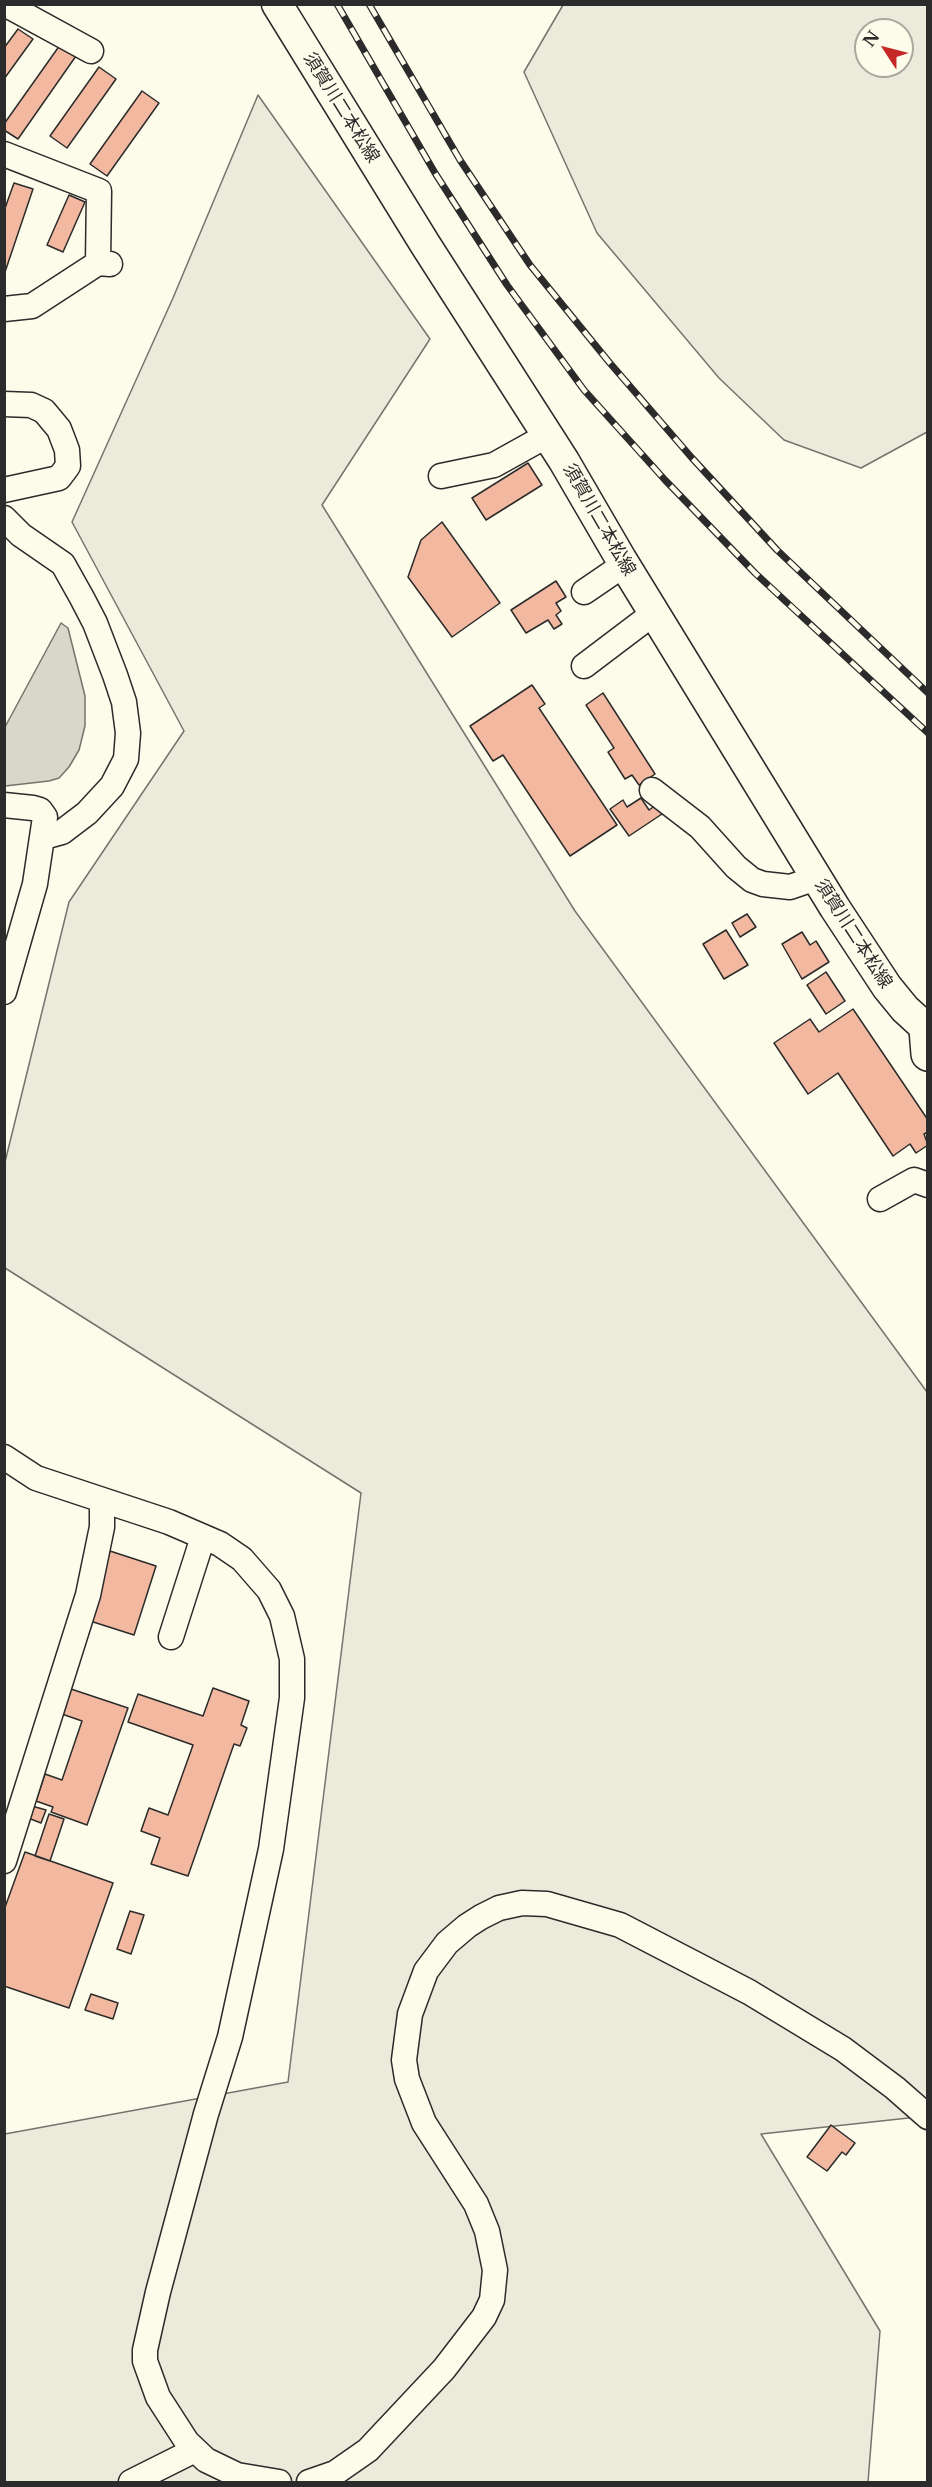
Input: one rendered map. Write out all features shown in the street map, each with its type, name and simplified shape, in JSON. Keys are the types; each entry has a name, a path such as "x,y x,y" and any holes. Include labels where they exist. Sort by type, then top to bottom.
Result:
{"main road":[{"name":"須賀川二本松線","path":"277,4 425,244 548,435 816,878 887,987 927,1038"}],"street":[{"path":"5,4 91,51"},
{"path":"4,154 99,191 104,263 32,306 4,309"},
{"path":"4,404 31,405 44,411 59,429 67,450 68,466 59,478 4,490"},
{"path":"441,476 494,465 548,435"},
{"path":"4,518 21,534 63,564 78,589 95,623 115,675 124,702 128,733 126,759 111,786 87,813 62,832 44,837"},
{"path":"584,592 624,564"},
{"path":"584,666 654,613"},
{"path":"652,790 700,827 736,867 752,880 763,884 790,887 816,878"},
{"path":"4,805 40,810 45,817 44,837 24,928 4,992"},
{"path":"880,1199 914,1180 927,1185"},
{"path":"4,1457 36,1478 169,1522 220,1544 242,1559 269,1590 282,1616 292,1659 292,1688 275,1828 230,2037 206,2114 151,2318 145,2350 145,2361 158,2397 171,2419 195,2450 206,2460 237,2475 279,2482"},
{"path":"4,1861 88,1595 102,1527 102,1501"},
{"path":"171,1637 203,1537"},
{"path":"309,2482 335,2473 368,2450 444,2369 484,2317 492,2300 495,2270 487,2231 476,2204 424,2123 407,2079 404,2060 410,2014 426,1971 447,1943 474,1921 500,1908 522,1903 548,1904 620,1925 749,1992 843,2049 895,2088 927,2117"},
{"path":"131,2482 195,2450"}],"shaded area":[{"path":"563,5 927,5 927,432 861,468 784,440 719,378 597,233 524,72"},
{"path":"258,95 430,339 322,505 575,911 927,1392 927,2116 761,2134 880,2331 868,2482 5,2482 5,2134 288,2082 361,1493 5,1268 5,1162 69,902 184,731 72,522 173,298"},
{"path":"61,623 68,628 85,696 85,726 79,750 59,778 5,786 5,727"}],"building":[{"path":"18,29 33,39 4,79 4,48"},
{"path":"60,45 76,56 18,139 4,130 4,124"},
{"path":"99,67 116,79 67,148 50,136"},
{"path":"142,91 159,103 107,176 90,164"},
{"path":"14,183 33,189 4,275 4,211"},
{"path":"69,195 85,202 63,252 47,245"},
{"path":"528,463 542,485 486,520 472,498"},
{"path":"442,522 500,603 452,637 408,577 421,540"},
{"path":"556,581 566,597 556,603 561,611 556,615 562,624 554,629 548,620 526,633 511,610"},
{"path":"532,685 545,704 539,708 617,825 570,856 503,755 493,761 470,726"},
{"path":"603,693 655,774 639,785 632,775 625,779 608,752 614,748 586,705"},
{"path":"641,798 649,810 656,805 662,814 629,836 610,809 623,800 627,807"},
{"path":"747,914 756,927 740,937 732,923"},
{"path":"726,930 748,965 724,979 703,944"},
{"path":"802,932 810,945 816,941 829,962 802,979 782,944"},
{"path":"826,972 845,1001 826,1014 807,985"},
{"path":"853,1009 928,1120 928,1132 924,1134 928,1145 916,1153 910,1144 893,1156 838,1073 808,1094 774,1043 810,1019 819,1032"},
{"path":"110,1551 156,1566 134,1635 87,1620"},
{"path":"68,1688 128,1708 87,1825 51,1812 53,1807 36,1801 45,1774 62,1780 82,1721 59,1713"},
{"path":"213,1688 249,1701 241,1725 247,1728 240,1746 234,1744 188,1876 151,1864 160,1838 141,1831 149,1808 168,1815 193,1745 128,1722 138,1694 203,1716"},
{"path":"32,1806 46,1810 41,1823 28,1818"},
{"path":"49,1814 64,1819 50,1861 35,1856"},
{"path":"25,1852 113,1883 69,2008 4,1986 4,1910"},
{"path":"130,1911 144,1915 131,1954 117,1949"},
{"path":"91,1994 118,2003 113,2019 85,2010"},
{"path":"831,2125 855,2143 846,2155 842,2152 827,2171 807,2157"}],"railway":[{"path":"337,4 435,173 507,285 584,390 665,480 755,573 928,733"},
{"path":"369,4 460,160 530,265 609,362 692,458 777,550 928,693"}]}
